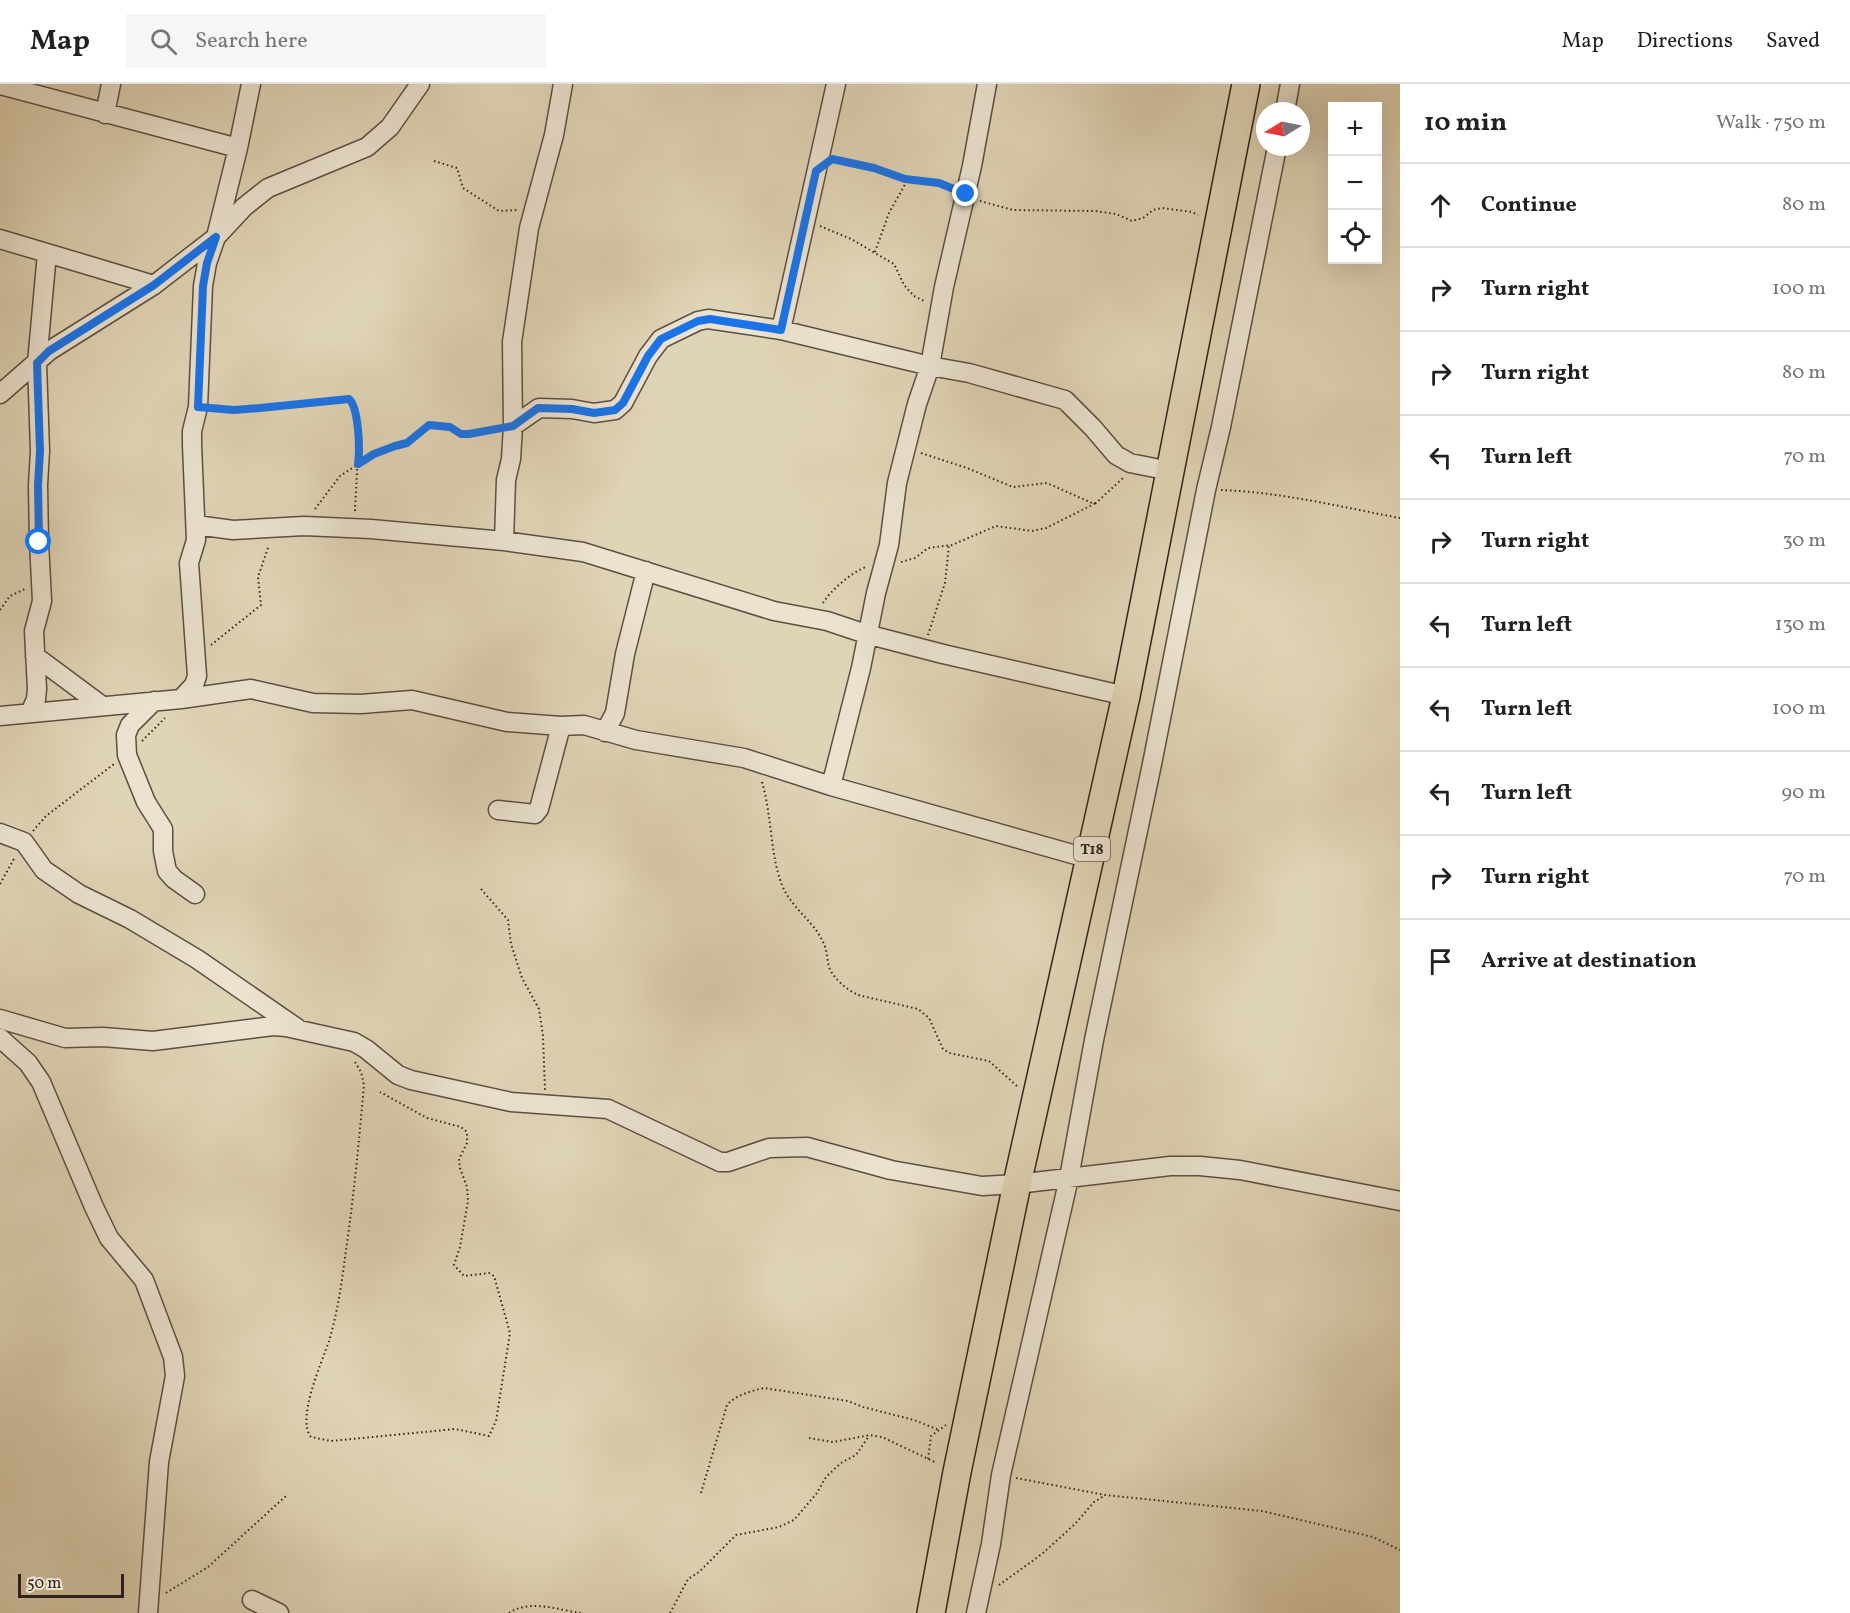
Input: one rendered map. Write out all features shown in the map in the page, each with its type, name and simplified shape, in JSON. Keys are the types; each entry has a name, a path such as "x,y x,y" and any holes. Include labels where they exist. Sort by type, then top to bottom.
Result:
{"highway":[{"name":"T18","path":"931,1613 957,1472 1017,1184 1126,696 1246,84"}],"street":[{"path":"105,114 111,84"},
{"path":"181,699 194,685 197,676 189,563 196,540 192,431 198,407 203,286 238,148 251,84"},
{"path":"0,394 49,351 154,285 216,237 244,207 267,188 367,147 390,127 420,84"},
{"path":"504,541 506,480 511,459 513,426 512,342 528,238 554,135 563,84"},
{"path":"781,330 836,84"},
{"path":"831,786 893,527 897,483 917,404 930,366 987,84"},
{"path":"1287,102 1290,84"},
{"path":"0,85 238,148"},
{"path":"978,1607 991,1544 1001,1475 1069,1179 1094,1040 1275,156"},
{"path":"0,240 154,285"},
{"path":"30,713 36,699 37,689 34,631 42,601 37,363 47,253"},
{"path":"513,426 538,408 572,409 594,413 615,410 623,403 648,356 661,339 698,321 710,319 781,330 930,366 969,373 1065,400 1116,455 1135,465 1170,471"},
{"path":"196,525 233,530 304,526 356,528 504,541 583,552 774,610 1126,696"},
{"path":"605,732 615,714 625,654 646,571"},
{"path":"35,656 101,705"},
{"path":"0,716 181,699 251,689 314,703 361,704 412,700 507,722 561,726 584,725 653,743 744,758 831,786 1090,859"},
{"path":"154,701 130,725 126,735 127,755 146,802 163,829 163,851 167,871 195,894"},
{"path":"498,810 536,814 561,726"},
{"path":"0,833 24,842 44,870 79,894 130,919 197,959 303,1032"},
{"path":"0,1019 57,1037 74,1038 103,1037 159,1041 273,1026 342,1038 366,1049 398,1075 411,1080 511,1102 613,1111 720,1162 728,1162 769,1148 807,1147 891,1170 970,1185 1017,1184 1170,1166 1200,1167 1240,1170 1400,1201"},
{"path":"0,1038 28,1063 41,1082 94,1207 110,1238 144,1280 173,1357 175,1376 159,1462 148,1613"},
{"path":"252,1600 279,1613"}],"path":[{"path":"816,171 835,158 908,179 939,183 983,202 1013,210 1095,210 1131,220 1143,218 1154,210 1162,208 1192,212 1217,223"},
{"path":"434,162 457,168 466,190 499,211 536,208"},
{"path":"875,252 889,213 908,179"},
{"path":"806,220 835,231 894,264 904,285 914,296 929,303 939,315"},
{"path":"198,407 234,410 349,399 355,410 359,455 356,477 356,528"},
{"path":"304,526 340,476 384,450 407,443 429,425 450,427 461,434 513,426"},
{"path":"906,448 967,468 1013,487 1047,483 1096,503"},
{"path":"818,619 822,603 836,588 861,568 915,558 928,548 949,545 996,526 1032,531 1046,528 1096,503 1135,465"},
{"path":"1206,490 1274,495 1400,518"},
{"path":"208,649 261,605 259,572 268,549 272,528"},
{"path":"922,648 938,609 945,583 949,545"},
{"path":"0,610 10,596 29,585 40,563"},
{"path":"0,884 24,842 46,816 127,755 152,732 181,699"},
{"path":"762,782 771,818 781,883 794,908 810,921 825,946 833,974 849,990 858,995 923,1011 933,1026 942,1049 949,1053 994,1064 1016,1083 1034,1108"},
{"path":"481,889 508,920 511,944 522,978 539,1009 543,1036 545,1104"},
{"path":"342,1038 361,1072 364,1086 356,1179 339,1303 313,1386 307,1413 307,1430 311,1437 331,1441 454,1429 489,1436 496,1421 510,1333 494,1276 489,1273 464,1276 454,1265 460,1247 468,1201 467,1187 459,1159 467,1143 467,1132 461,1127 426,1118 380,1092"},
{"path":"701,1493 727,1405 734,1398 755,1390 764,1388 848,1401 914,1420 939,1430"},
{"path":"670,1613 688,1579 699,1572 736,1535 779,1527 794,1520 817,1493 826,1477 841,1463 856,1455 870,1436"},
{"path":"809,1438 833,1442 870,1436 882,1437 957,1472"},
{"path":"1001,1475 1105,1495 1262,1511 1373,1536 1400,1550"},
{"path":"165,1593 208,1566 287,1495"},
{"path":"978,1607 1012,1574 1042,1554 1075,1524 1094,1502 1105,1495"},
{"path":"509,1613 518,1607 527,1606 581,1613"}],"route":[{"path":"39,542 40,451 37,363 49,351 154,285 216,237 207,263 203,286 198,407 234,410 349,399 355,410 358,464 374,454 411,441 415,435 429,425 450,427 461,434 469,434 513,426 538,408 572,409 594,413 615,410 623,403 629,388 661,339 698,321 710,319 781,330 816,171 829,160 843,159 905,179 939,183 966,194"}]}
